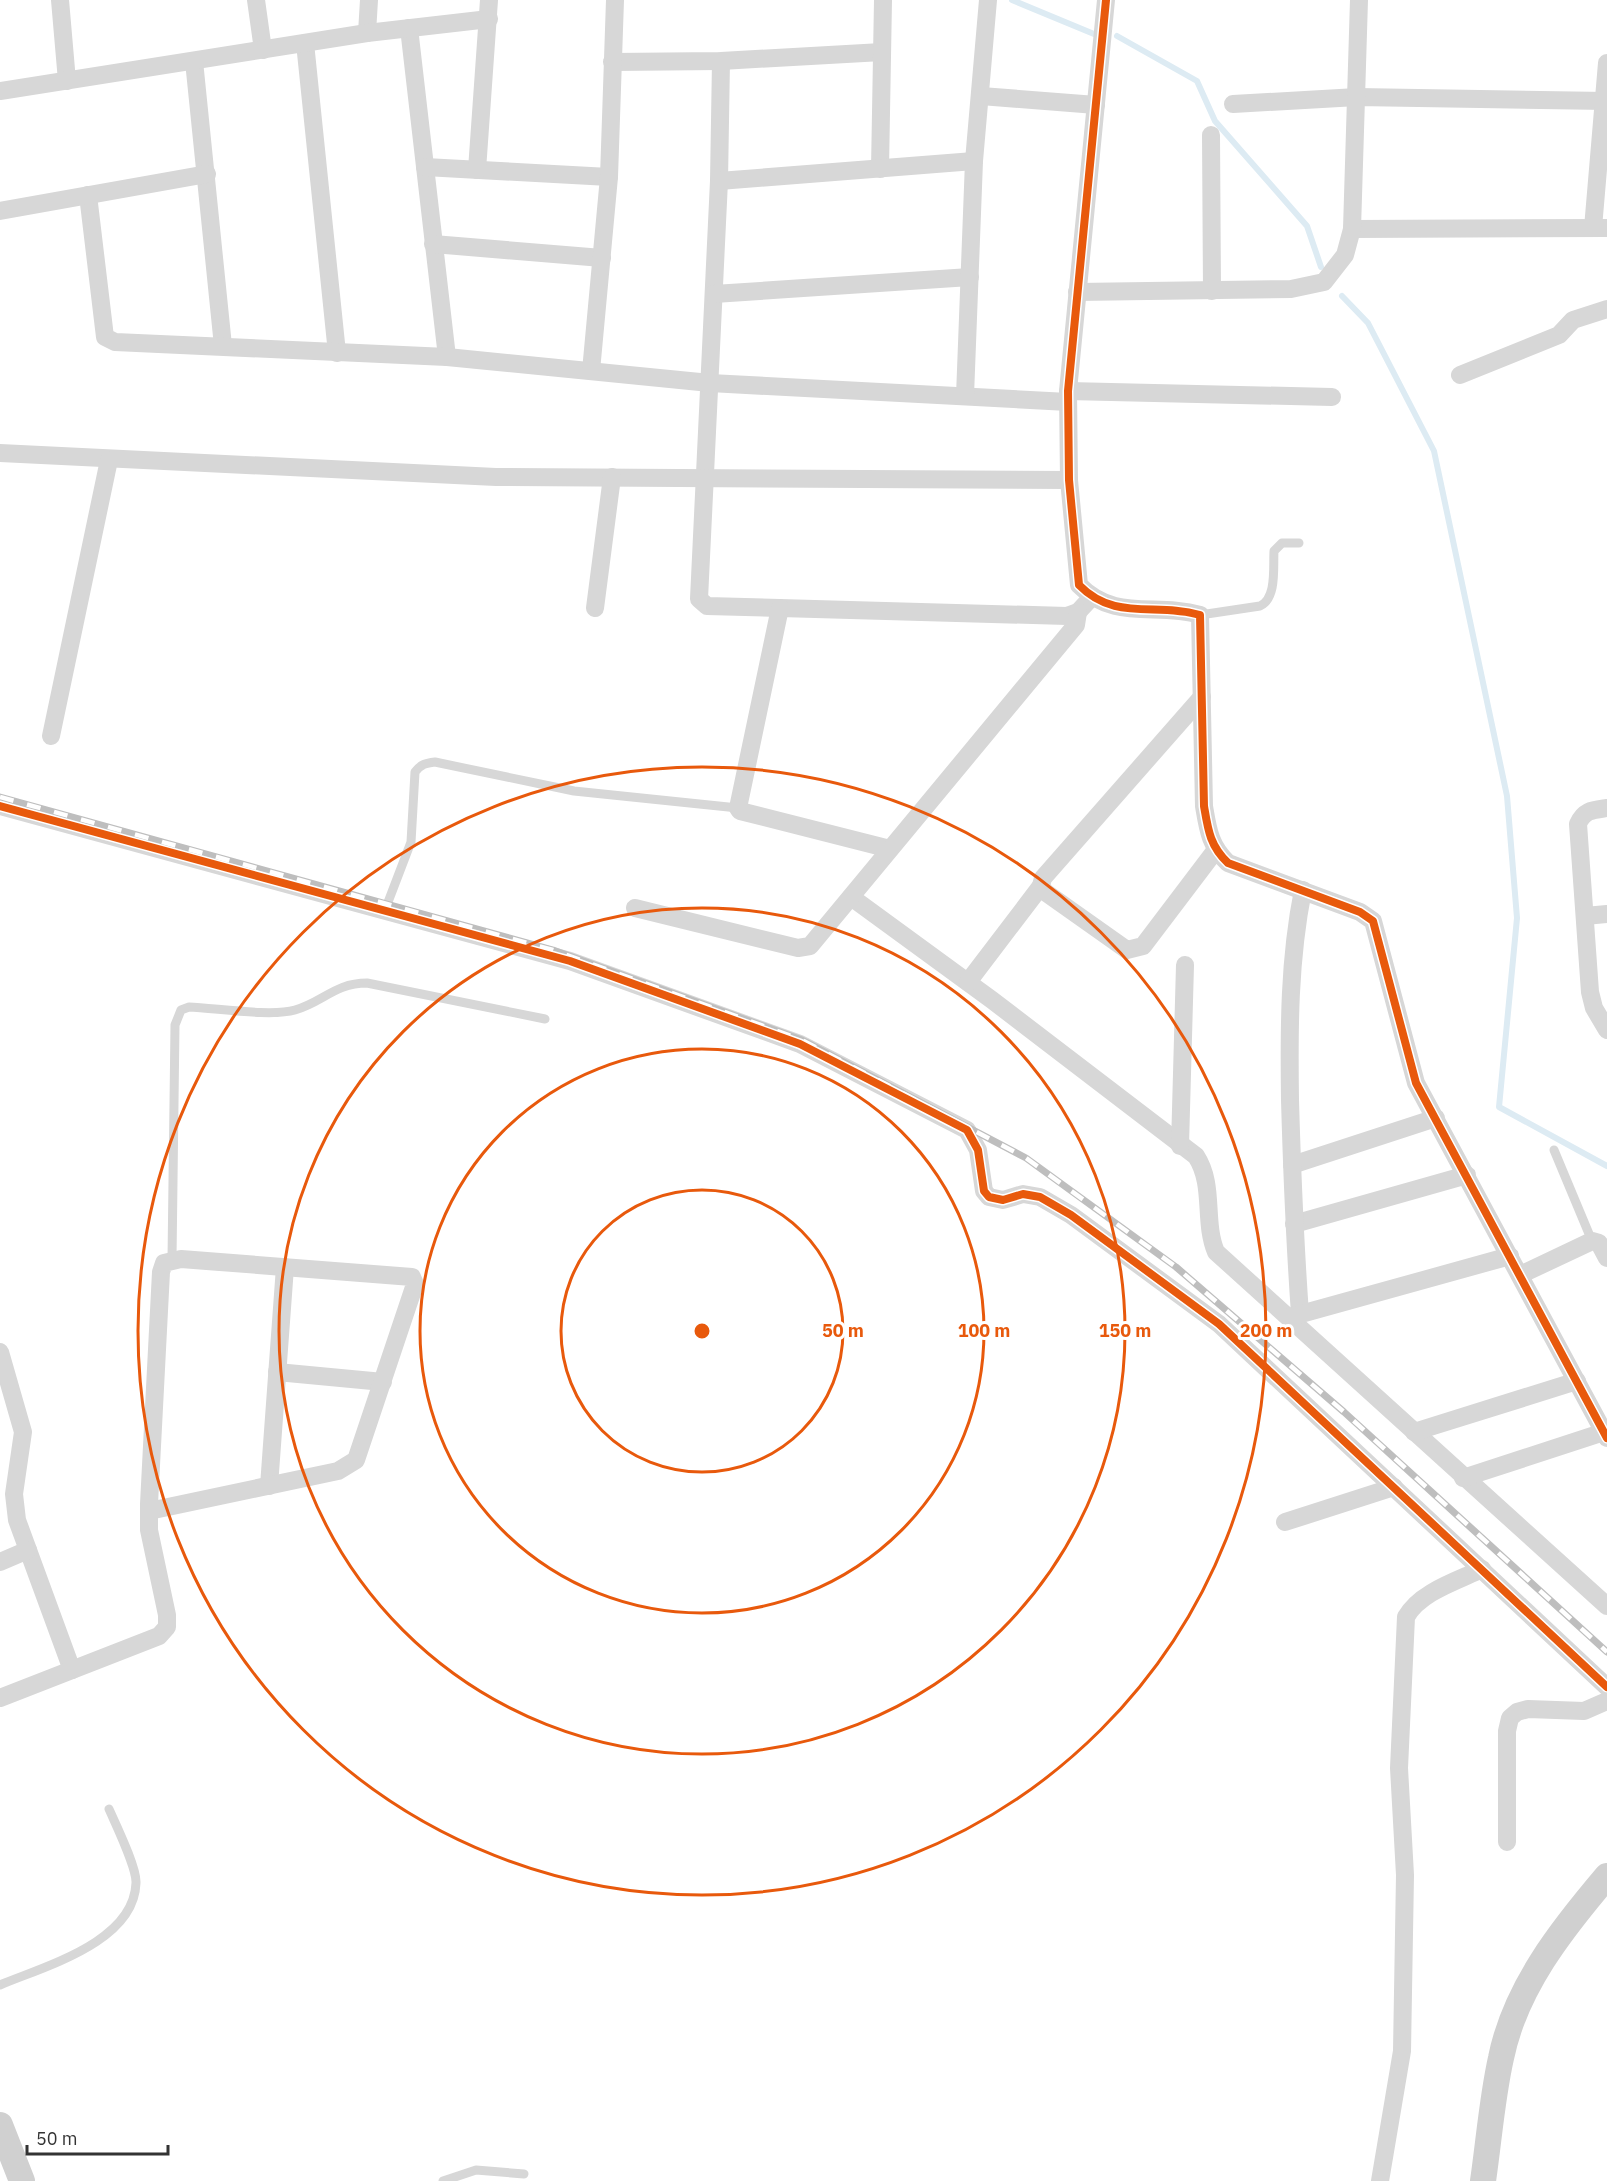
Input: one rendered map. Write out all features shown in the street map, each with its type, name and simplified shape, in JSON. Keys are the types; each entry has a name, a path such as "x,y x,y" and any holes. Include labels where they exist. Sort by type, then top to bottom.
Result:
{"main road":[{"path":"1483,2181 1501,2056 1522,1995 1565,1926 1607,1876"},
{"path":"0,2125 22,2181"}],"street":[{"path":"60,0 67,81"},
{"path":"256,0 263,50"},
{"path":"368,33 369,0"},
{"path":"477,170 489,0"},
{"path":"591,371 609,177 615,0"},
{"path":"880,169 883,0"},
{"path":"965,396 974,161 988,0"},
{"path":"1106,0 1068,397 1069,480 1079,585 1091,598 1108,607 1200,615 1204,806 1209,837 1215,851 1228,863 1360,912 1373,921 1416,1083 1606,1435 1463,1478"},
{"path":"1077,292 1291,290 1324,282 1345,255 1352,229 1359,0"},
{"path":"0,91 368,33 489,19"},
{"path":"409,28 447,357"},
{"path":"304,43 338,352"},
{"path":"612,62 722,62 882,52"},
{"path":"194,61 223,346"},
{"path":"722,62 719,181 699,599 707,606 1067,616 1078,612 1091,598"},
{"path":"1352,229 1600,228 1607,63"},
{"path":"981,96 1096,105"},
{"path":"1233,104 1357,97 1606,101"},
{"path":"1211,135 1212,291"},
{"path":"719,181 974,161"},
{"path":"425,167 609,177"},
{"path":"0,211 207,174"},
{"path":"88,195 107,339 115,342 447,357 710,383 965,396 1332,397"},
{"path":"433,244 602,258"},
{"path":"714,294 970,277"},
{"path":"1460,375 1559,335 1574,320 1607,309"},
{"path":"0,453 496,477 1069,480"},
{"path":"51,736 109,460"},
{"path":"595,608 612,477"},
{"path":"780,608 738,808 740,811 890,849"},
{"path":"635,908 805,948 810,946 1076,626 1078,612"},
{"path":"968,982 1041,886 1042,878 1202,697"},
{"path":"0,806 570,961 800,1044 967,1130 978,1150 984,1191 989,1197 1004,1200 1032,1194 1071,1215 1219,1324 1607,1687"},
{"path":"1605,1026 1590,992 1578,824 1582,815 1591,810 1607,808"},
{"path":"1041,886 1045,892 1127,950 1136,949 1143,946 1215,851"},
{"path":"1294,1316 1290,984 1295,930 1303,890"},
{"path":"851,897 968,982 1196,1156 1203,1167 1216,1252 1294,1316 1463,1478 1607,1606"},
{"path":"1585,916 1607,914"},
{"path":"1180,1146 1185,965"},
{"path":"1292,1166 1436,1118"},
{"path":"1294,1224 1467,1175"},
{"path":"1520,1275 1592,1241 1599,1243 1607,1258"},
{"path":"1294,1316 1510,1256"},
{"path":"0,1698 159,1636 167,1627 167,1615 152,1548 149,1511 161,1272 164,1263 172,1259 412,1277 415,1280 356,1460 349,1467 149,1511"},
{"path":"269,1486 285,1267"},
{"path":"0,1352 22,1431 14,1494 17,1520 72,1670"},
{"path":"277,1372 383,1382"},
{"path":"1414,1432 1577,1381"},
{"path":"1284,1522 1394,1487"},
{"path":"0,1562 28,1550"},
{"path":"1380,2181 1402,2051 1405,1875 1399,1768 1406,1617 1412,1605 1482,1569"},
{"path":"1507,1842 1507,1731 1510,1718 1517,1712 1528,1709 1584,1711 1607,1701"}],"lane":[{"path":"1200,615 1267,603 1271,595 1274,550 1282,543 1299,543"},
{"path":"385,910 411,842 412,781 415,772 428,763 574,791 738,808"},
{"path":"172,1259 175,1025 181,1010 189,1007 286,1012 311,1003 340,986 367,983 545,1019"},
{"path":"1554,1150 1592,1241"},
{"path":"0,1985 88,1947 114,1929 133,1902 137,1881 110,1809"},
{"path":"443,2181 476,2170 524,2174"}],"waterway":[{"path":"1012,0 1094,34"},
{"path":"1117,36 1197,81 1215,121 1307,226 1321,267"},
{"path":"1342,296 1368,323 1434,451 1507,796 1517,918 1499,1107 1607,1166"}],"railway":[{"path":"0,797 553,950 802,1040 1026,1158 1176,1267 1344,1412 1607,1652"}],"cycle path":[{"path":"1106,0 1068,391 1069,480 1079,585 1093,596 1122,607 1184,611 1200,615 1204,806 1214,844 1228,863 1360,912 1373,921 1416,1083 1607,1438"},
{"path":"0,806 570,961 800,1044 967,1130 978,1150 984,1191 989,1197 1003,1200 1023,1194 1040,1197 1071,1215 1219,1324 1607,1687"}]}
